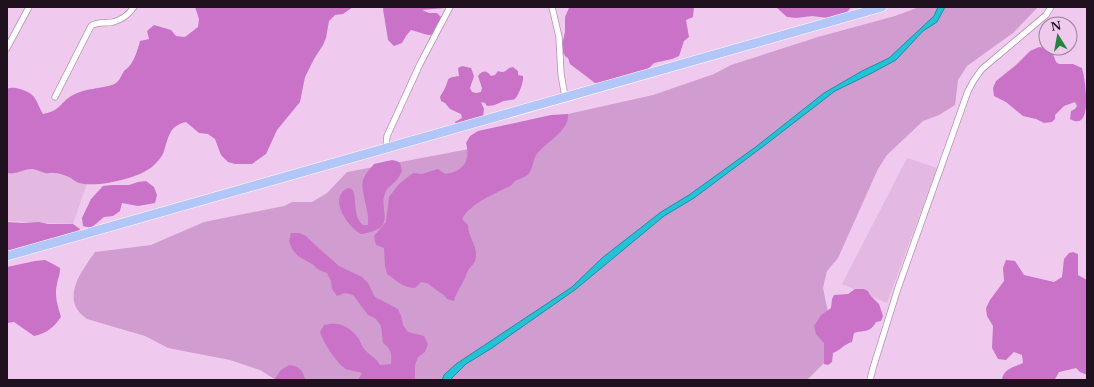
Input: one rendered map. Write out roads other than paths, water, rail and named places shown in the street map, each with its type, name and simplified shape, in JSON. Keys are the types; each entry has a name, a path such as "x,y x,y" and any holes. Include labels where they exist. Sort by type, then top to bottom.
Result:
{"highway":[{"path":"7,256 882,7"}],"street":[{"path":"7,48 29,7"},
{"path":"55,97 91,26 95,23 113,22 123,18 134,7"},
{"path":"386,148 387,136 420,64 450,7"},
{"path":"552,7 559,37 561,74 565,97"},
{"path":"870,380 898,288 968,91 982,69 1046,15 1050,7"}],"water":[{"path":"938,7 945,7 937,22 923,31 896,60 835,91 694,198 664,216 576,289 492,348 466,364 450,380 442,380 444,375 456,364 572,287 602,258 661,212 689,195 757,146 824,93 862,71 889,58 934,16"}]}
